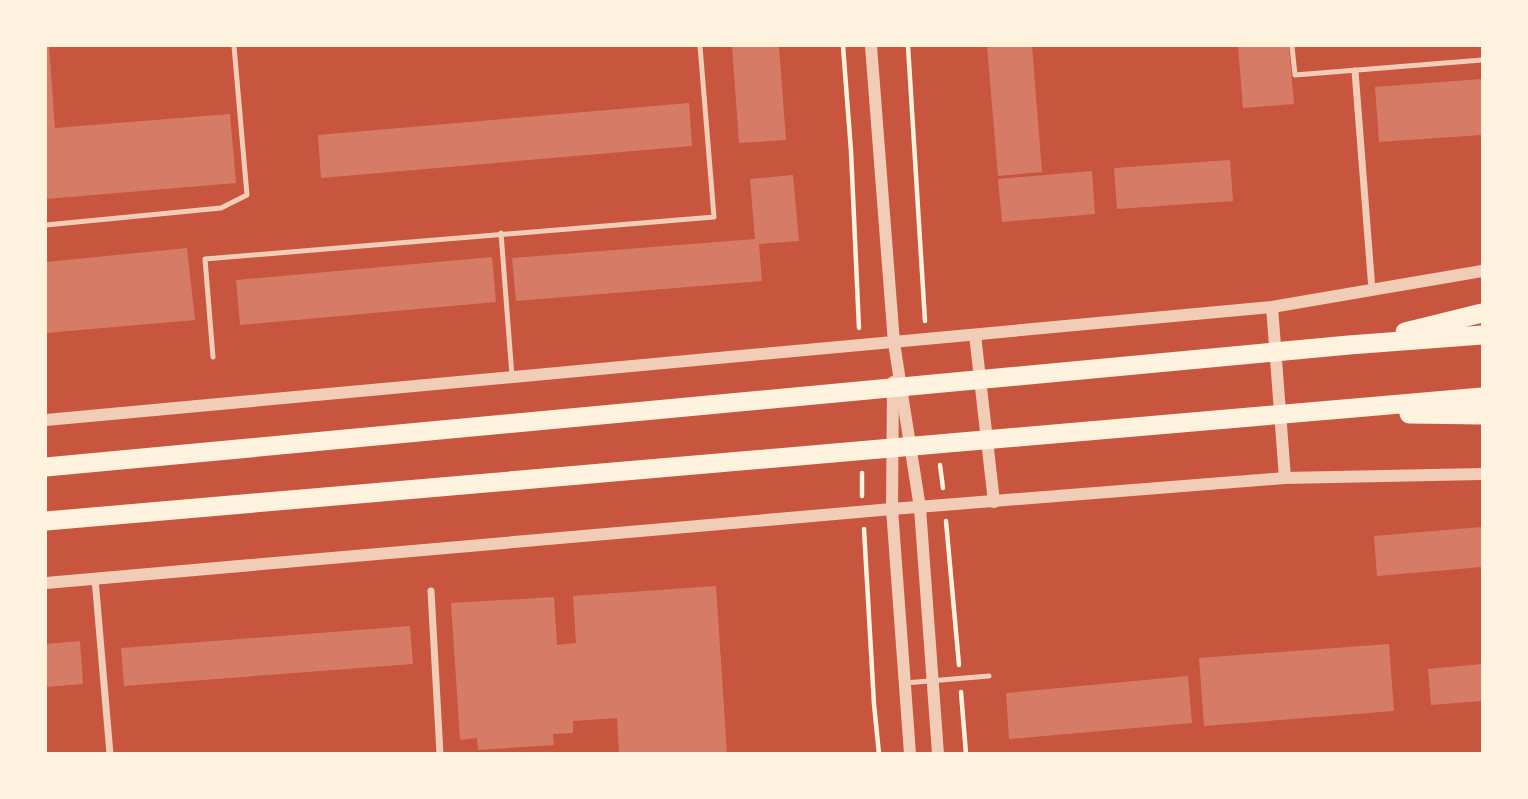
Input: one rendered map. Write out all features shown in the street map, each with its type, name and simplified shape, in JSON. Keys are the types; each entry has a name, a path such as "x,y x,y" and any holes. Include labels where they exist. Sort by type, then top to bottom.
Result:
{"highway":[{"path":"1349,345 1482,313"},
{"path":"46,467 1349,345 1482,335"},
{"path":"46,521 1482,397"},
{"path":"1307,412 1482,415"}],"street":[{"path":"871,46 894,343 920,508 939,754"},
{"path":"1355,71 1372,290"},
{"path":"46,420 1272,307 1482,271"},
{"path":"1272,307 1286,478"},
{"path":"975,335 994,502"},
{"path":"894,343 892,509 910,754"},
{"path":"46,583 892,509 1286,478 1482,474"},
{"path":"95,579 110,754"},
{"path":"431,591 440,754"}],"lane":[{"path":"46,225 221,208 247,195 234,46"},
{"path":"213,357 205,259 714,217 700,46"},
{"path":"1292,46 1295,75 1482,60"},
{"path":"501,233 513,378"},
{"path":"905,684 989,676"}],"building":[{"path":"46,46 49,46 55,128 230,114 236,183 46,199"},
{"path":"732,46 779,46 786,140 739,143"},
{"path":"987,46 1032,46 1042,172 998,176"},
{"path":"1238,46 1289,46 1294,104 1243,108"},
{"path":"1482,79 1482,135 1379,142 1375,87"},
{"path":"689,103 692,146 321,178 318,135"},
{"path":"1230,160 1233,201 1117,209 1114,168"},
{"path":"1092,171 1095,214 1002,222 998,179"},
{"path":"793,175 799,241 759,244 762,281 516,301 512,258 755,239 750,179"},
{"path":"187,248 195,320 46,333 46,262"},
{"path":"492,257 496,302 240,325 236,280"},
{"path":"1482,527 1482,567 1377,576 1374,536"},
{"path":"716,586 727,754 619,754 617,718 573,721 573,733 553,734 554,745 478,750 477,738 460,740 451,603 554,597 557,645 576,643 573,596"},
{"path":"410,626 413,664 124,686 121,648"},
{"path":"80,641 83,684 46,687 46,644"},
{"path":"1389,644 1394,711 1204,726 1199,658"},
{"path":"1482,664 1482,701 1431,705 1428,669"},
{"path":"1188,676 1192,723 1009,739 1006,693"}]}
